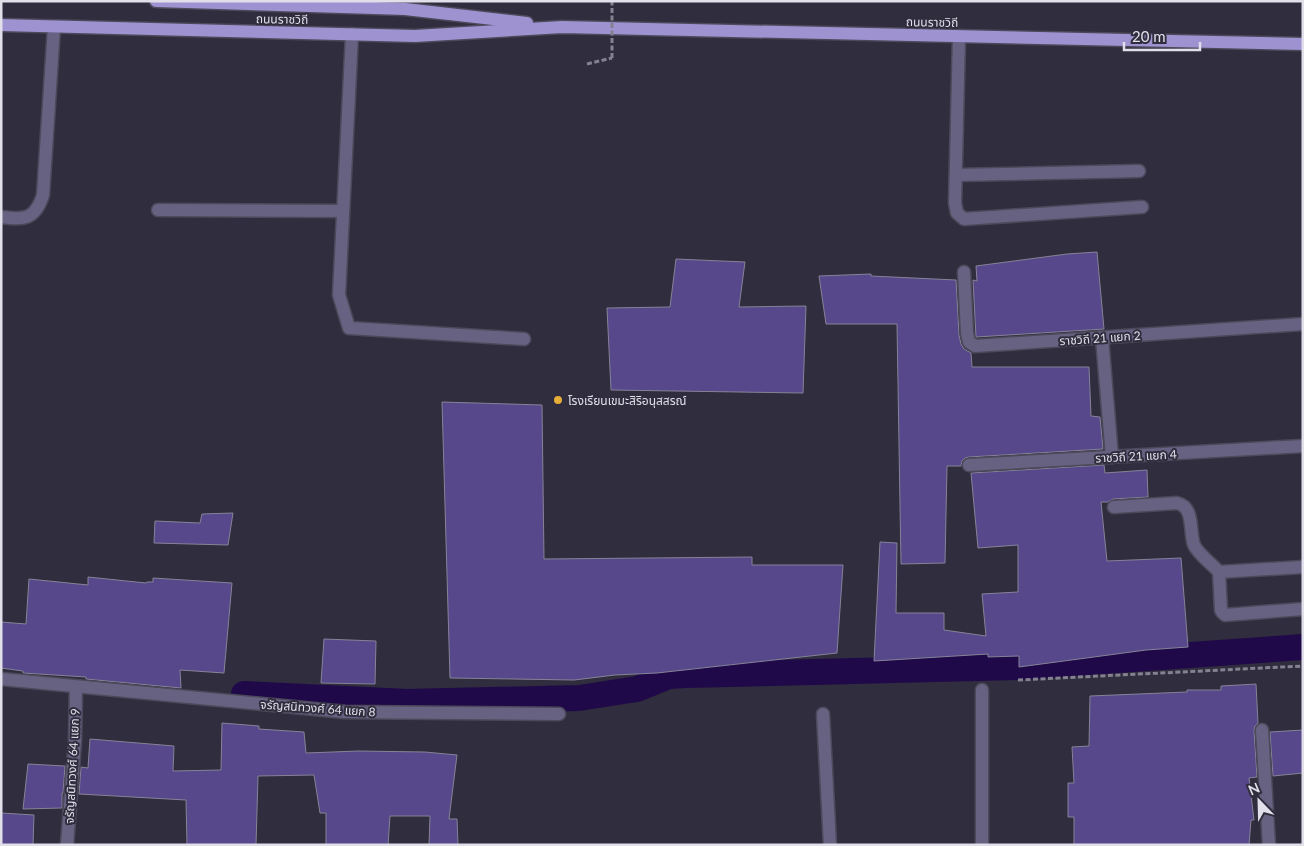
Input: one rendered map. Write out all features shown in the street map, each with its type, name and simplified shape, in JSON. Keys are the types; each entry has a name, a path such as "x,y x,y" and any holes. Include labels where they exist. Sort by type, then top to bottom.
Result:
{"main road":[{"name":"ถนนราชวิถี","path":"156,1 405,9 562,27"},
{"name":"ถนนราชวิถี","path":"1,25 416,36 562,27 1303,44"}],"street":[{"path":"1,218 17,219 33,214 39,206 42,195 54,26"},
{"path":"352,34 339,295 349,328 524,339"},
{"path":"959,36 955,203 957,213 964,219 1142,207"},
{"path":"956,175 1139,171"},
{"path":"158,210 343,211"},
{"name":"ราชวิถี 21 แยก 2","path":"964,272 967,333 969,342 975,346 1303,324"},
{"path":"1102,338 1112,457"},
{"name":"ราชวิถี 21 แยก 4","path":"968,465 1303,446"},
{"path":"1114,507 1177,503 1183,505 1189,512 1194,546 1219,572 1221,610 1225,615 1303,609"},
{"path":"1219,572 1303,567"},
{"name":"จรัญสนิทวงศ์ 64 แยก 8","path":"1,680 345,712 560,714"},
{"name":"จรัญสนิทวงศ์ 64 แยก 9","path":"67,845 75,741 76,687"},
{"path":"982,690 982,845"},
{"path":"823,714 830,845"},
{"path":"1262,730 1269,845"}],"path":[{"path":"587,64 612,58 612,1"},
{"path":"1018,680 1303,666"}],"building":[{"path":"1097,252 1104,329 976,337 973,280 977,281 976,266"},
{"path":"676,259 745,262 739,307 806,306 803,393 611,390 607,308 670,307"},
{"path":"871,274 871,276 956,280 959,335 964,349 971,353 972,367 1089,367 1091,416 1100,417 1103,449 969,457 962,461 961,466 947,466 945,563 901,564 897,324 826,324 819,276"},
{"path":"442,402 542,405 544,559 752,557 752,565 843,565 837,653 657,673 615,675 574,680 450,678"},
{"path":"1104,465 1105,473 1147,470 1148,497 1113,499 1108,502 1101,502 1107,561 1181,558 1188,647 1146,650 1019,667 1019,656 988,657 988,654 874,661 880,542 897,543 896,613 944,613 944,630 986,636 982,594 1018,592 1018,545 978,548 971,473"},
{"path":"233,513 228,545 154,543 155,521 200,523 202,514"},
{"path":"88,577 146,583 153,582 153,578 232,583 224,673 180,670 181,688 86,679 86,677 23,673 23,671 1,668 1,622 26,624 29,579 88,585"},
{"path":"324,639 376,641 375,684 321,683"},
{"path":"1256,684 1258,723 1254,730 1257,777 1249,778 1254,820 1251,820 1249,845 1074,845 1074,817 1068,817 1068,783 1074,783 1072,747 1089,746 1090,696 1187,692 1187,690 1221,690 1221,686"},
{"path":"222,723 259,726 259,729 304,732 306,753 358,751 425,752 457,755 449,819 457,819 458,845 429,845 430,816 390,816 388,845 326,845 326,813 320,813 314,775 258,776 256,845 187,845 186,800 79,794 81,767 88,768 90,739 174,746 173,771 221,770"},
{"path":"1303,730 1303,773 1273,776 1270,732"},
{"path":"28,764 65,766 62,808 23,809"},
{"path":"1,813 34,815 33,845 1,845"}],"waterway":[{"path":"244,694 407,702 579,698 637,689 669,676 1019,667 1303,647"}],"place":[{"name":"โรงเรียนเขมะสิริอนุสสรณ์","path":"558,400"}]}
